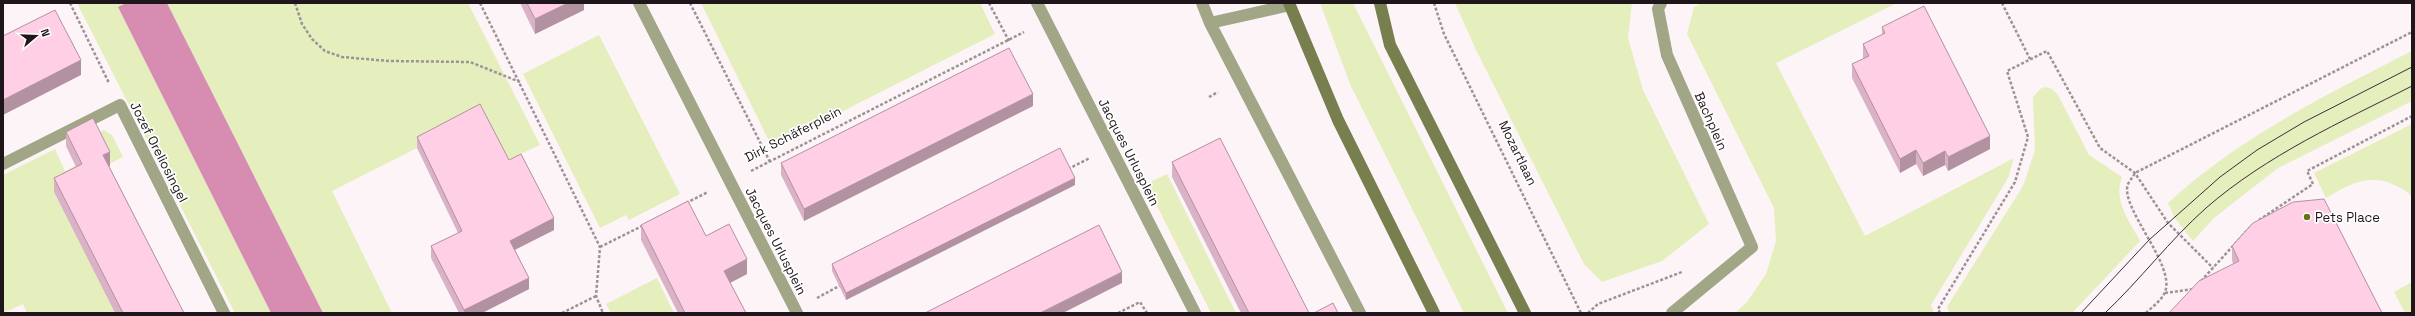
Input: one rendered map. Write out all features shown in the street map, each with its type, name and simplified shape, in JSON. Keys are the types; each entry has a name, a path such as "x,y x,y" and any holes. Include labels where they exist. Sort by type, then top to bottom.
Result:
{"street":[{"path":"639,3 730,181"},
{"name":"Jacques Urlusplein","path":"1037,3 1195,313"},
{"path":"1202,3 1210,23 1360,313"},
{"path":"1380,3 1390,45 1525,313"},
{"name":"Bachplein","path":"1661,3 1658,9 1667,55 1752,247 1672,313"},
{"path":"1210,23 1290,4 1338,120 1434,313"},
{"path":"3,164 120,105"},
{"name":"Jozef Oreliosingel","path":"120,105 224,313"},
{"name":"Jacques Urlusplein","path":"730,181 796,311"}],"path":[{"name":"Jozef Oreliosingel","path":"70,3 120,105"},
{"path":"295,3 302,24 312,39 325,51 342,57 389,61 470,62 521,82"},
{"path":"480,3 521,82 600,247 596,296 604,313"},
{"path":"690,3 770,162"},
{"path":"989,3 1009,41"},
{"name":"Mozartlaan","path":"1434,3 1444,34 1581,313"},
{"path":"2002,3 2030,59"},
{"name":"Dirk Schäferplein","path":"682,205 1009,41 1046,20"},
{"path":"2146,313 2165,293 2166,285 2164,274 2128,199 2128,184 2135,173 2412,32"},
{"path":"1940,313 1938,309 2015,182 2028,137 2006,71 2047,51 2100,148 2135,173 2168,223 2213,268"},
{"path":"2165,293 2194,289 2249,227 2313,184 2307,171 2412,116"},
{"path":"1062,172 1111,147"},
{"path":"600,247 648,223"},
{"path":"1588,313 1598,304 1687,270"},
{"path":"796,311 844,284"},
{"path":"562,313 596,296"},
{"path":"1118,313 1140,302 1147,313"}],"green space":[{"path":"77,3 126,3 118,7 271,313 235,313"},
{"path":"167,3 468,3 540,145 504,162 480,116 332,191 392,313 323,313"},
{"path":"701,3 980,3 995,34 772,147"},
{"path":"1320,3 1353,3 1508,313 1464,313 1350,84"},
{"path":"1455,3 1632,3 1628,38 1643,90 1709,224 1662,261 1602,282 1584,264 1477,52"},
{"path":"1702,3 1897,3 1776,63 1865,236 2014,158 2008,178 1931,305 1934,313 1735,313 1747,302 1766,274 1776,241 1774,208 1687,34 1694,7"},
{"path":"599,35 680,194 629,220 626,215 600,228 523,74"},
{"path":"2412,51 2412,101 2278,168 2214,218 2193,241 2174,217 2168,203 2195,179 2224,158 2284,119"},
{"path":"2045,87 2052,89 2058,95 2089,155 2122,177 2119,194 2121,202 2127,218 2140,241 2072,313 1950,313 1947,307 2023,186 2035,150 2033,97 2040,89"},
{"path":"2412,124 2412,197 2395,185 2383,181 2366,180 2350,185 2326,198 2314,173"},
{"path":"104,130 112,135 123,157 54,192 115,313 27,313 23,304 3,313 3,175 55,149 65,171 103,152 95,135"},
{"path":"1167,174 1236,313 1211,313 1146,184"},
{"path":"657,278 674,313 611,313 606,304"},
{"path":"2412,282 2412,313 2405,313 2394,292"}],"shaded area":[{"path":"126,3 167,3 323,313 271,313 118,7"}],"building":[{"path":"527,3 568,3 535,19"},
{"path":"1924,6 1990,136 1948,157 1945,151 1923,163 1916,150 1900,159 1852,64 1869,56 1863,44 1885,33 1882,27"},
{"path":"55,10 81,60 3,100 3,36"},
{"path":"1009,48 1033,94 804,209 781,163"},
{"path":"480,104 509,160 521,154 554,218 510,241 529,278 464,310 431,246 462,231 417,137"},
{"path":"93,118 110,152 103,155 184,313 123,313 54,178 82,164 66,132"},
{"path":"1220,138 1309,313 1249,313 1172,162"},
{"path":"1060,148 1075,178 846,293 832,264"},
{"path":"2324,199 2382,313 2169,313 2199,281 2239,261 2232,246 2253,223 2293,202"},
{"path":"688,201 706,236 729,224 747,259 724,271 746,313 685,313 641,225"},
{"path":"1099,225 1122,272 1040,313 925,313"},
{"path":"1333,303 1338,313 1314,313"}],"tram line":[{"path":"2081,313 2149,240 2220,177 2257,150 2304,122 2412,67"},
{"path":"2105,313 2193,220 2229,189 2279,156 2305,141 2412,86"}],"place":[{"name":"Pets Place","path":"2307,217"}]}
